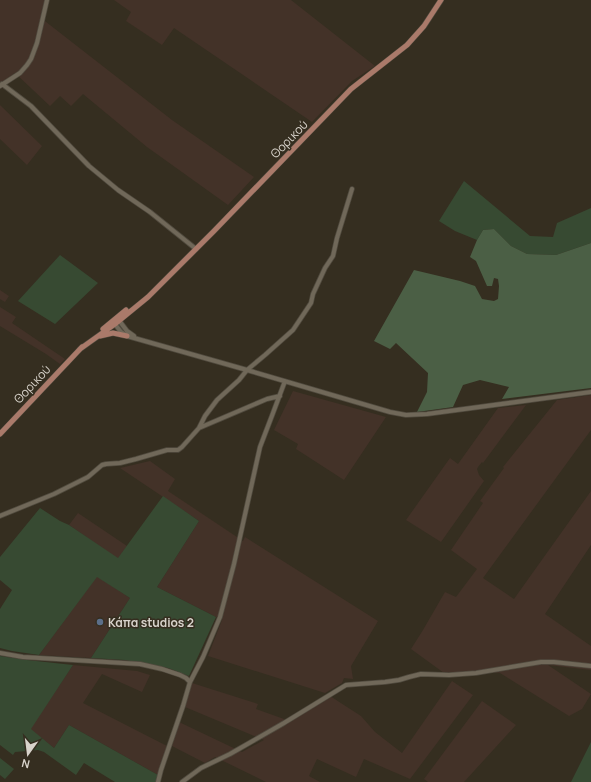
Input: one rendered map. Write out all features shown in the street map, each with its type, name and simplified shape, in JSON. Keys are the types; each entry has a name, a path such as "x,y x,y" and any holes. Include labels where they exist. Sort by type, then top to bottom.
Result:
{"main road":[{"name":"Θορικού","path":"80,350 148,297 351,89 413,40 442,0"},
{"name":"Θορικού","path":"0,434 96,334 116,321"},
{"path":"92,340 99,336 113,333 127,336"}],"street":[{"path":"47,0 31,59 20,73 1,85 31,106 89,166 196,249"},
{"path":"0,516 54,494 88,476 102,465 120,463 167,450 178,450 182,447 199,428 205,416 217,400 239,380 247,370 293,330 311,303 313,294 325,268 333,256 352,189"},
{"path":"116,321 138,338"},
{"path":"116,321 121,332 127,336 390,412 406,415 427,414 591,392"},
{"path":"158,782 190,682 203,657 220,617 234,564 260,447 285,381"},
{"path":"199,428 267,399 280,396"},
{"path":"0,653 23,657 140,664 180,675 190,682"},
{"path":"182,782 201,768 230,754 346,685 385,682 420,674 449,675 476,673 541,662 591,666"}],"shaded area":[{"path":"0,0 45,0 41,18 172,120 254,177 228,205 147,147 83,94 71,106 60,96 50,106 15,73 0,85"},
{"path":"114,0 291,0 375,66 352,81 312,122 174,28 162,45 126,21 131,12"},
{"path":"0,105 42,146 27,165 0,139"},
{"path":"0,290 9,296 5,302 0,299"},
{"path":"0,307 16,317 12,323 65,359 60,364 0,326"},
{"path":"293,391 386,417 344,480 296,449 298,444 274,430"},
{"path":"591,395 591,430 483,578 514,599 591,491 591,545 545,614 591,646 591,670 548,665 591,694 582,709 569,716 500,673 479,671 444,673 411,649 445,592 456,597 477,569 451,550 483,503 480,501 504,468 503,467 557,400"},
{"path":"526,405 483,463 482,462 478,467 477,469 479,475 484,481 441,542 406,520 450,458 458,464 498,408"},
{"path":"150,461 175,479 168,491 243,541 245,537 378,621 351,666 353,679 344,678 342,683 325,693 208,656 222,620 157,587 199,521 120,468"},
{"path":"78,513 127,546 118,559 69,525"},
{"path":"97,576 130,598 91,658 39,655"},
{"path":"73,665 137,671 150,675 142,692 102,674 83,703 167,746 158,775 69,725 54,748 30,729"},
{"path":"452,681 473,695 410,779 364,759 356,777 317,759 309,776 320,782 266,782 215,757 205,763 172,746 179,722 242,752 264,740 185,707 192,683 258,704 256,709 284,719 287,724 330,696 361,716 375,732 402,753"},
{"path":"482,701 516,725 464,782 428,782 424,779"}],"green space":[{"path":"464,181 530,236 553,237 557,223 591,208 591,243 556,255 527,254 511,246 494,229 483,230 477,240 455,231 439,221"},
{"path":"494,229 511,246 527,254 556,255 591,243 591,388 502,399 509,387 480,380 463,385 453,407 417,412 427,392 428,373 396,343 390,349 374,341 414,270 475,286 482,299 494,301 498,299 498,279 494,278 492,286 487,286 476,261 470,257 483,230"},
{"path":"60,255 98,283 55,324 18,301"},
{"path":"163,496 199,521 157,587 216,617 189,676 168,668 125,660 91,658 130,598 97,577 39,655 0,648 0,609 12,590 0,580 0,557 40,508 69,525 118,558"},
{"path":"0,656 73,665 31,729 54,748 69,725 158,775 157,782 115,782 84,763 76,775 44,752 38,750 15,752 13,755 0,745"},
{"path":"591,742 591,782 571,782"},
{"path":"0,758 14,769 5,779 0,775"}],"place":[{"name":"Κάπα studios 2","path":"100,622"}]}
